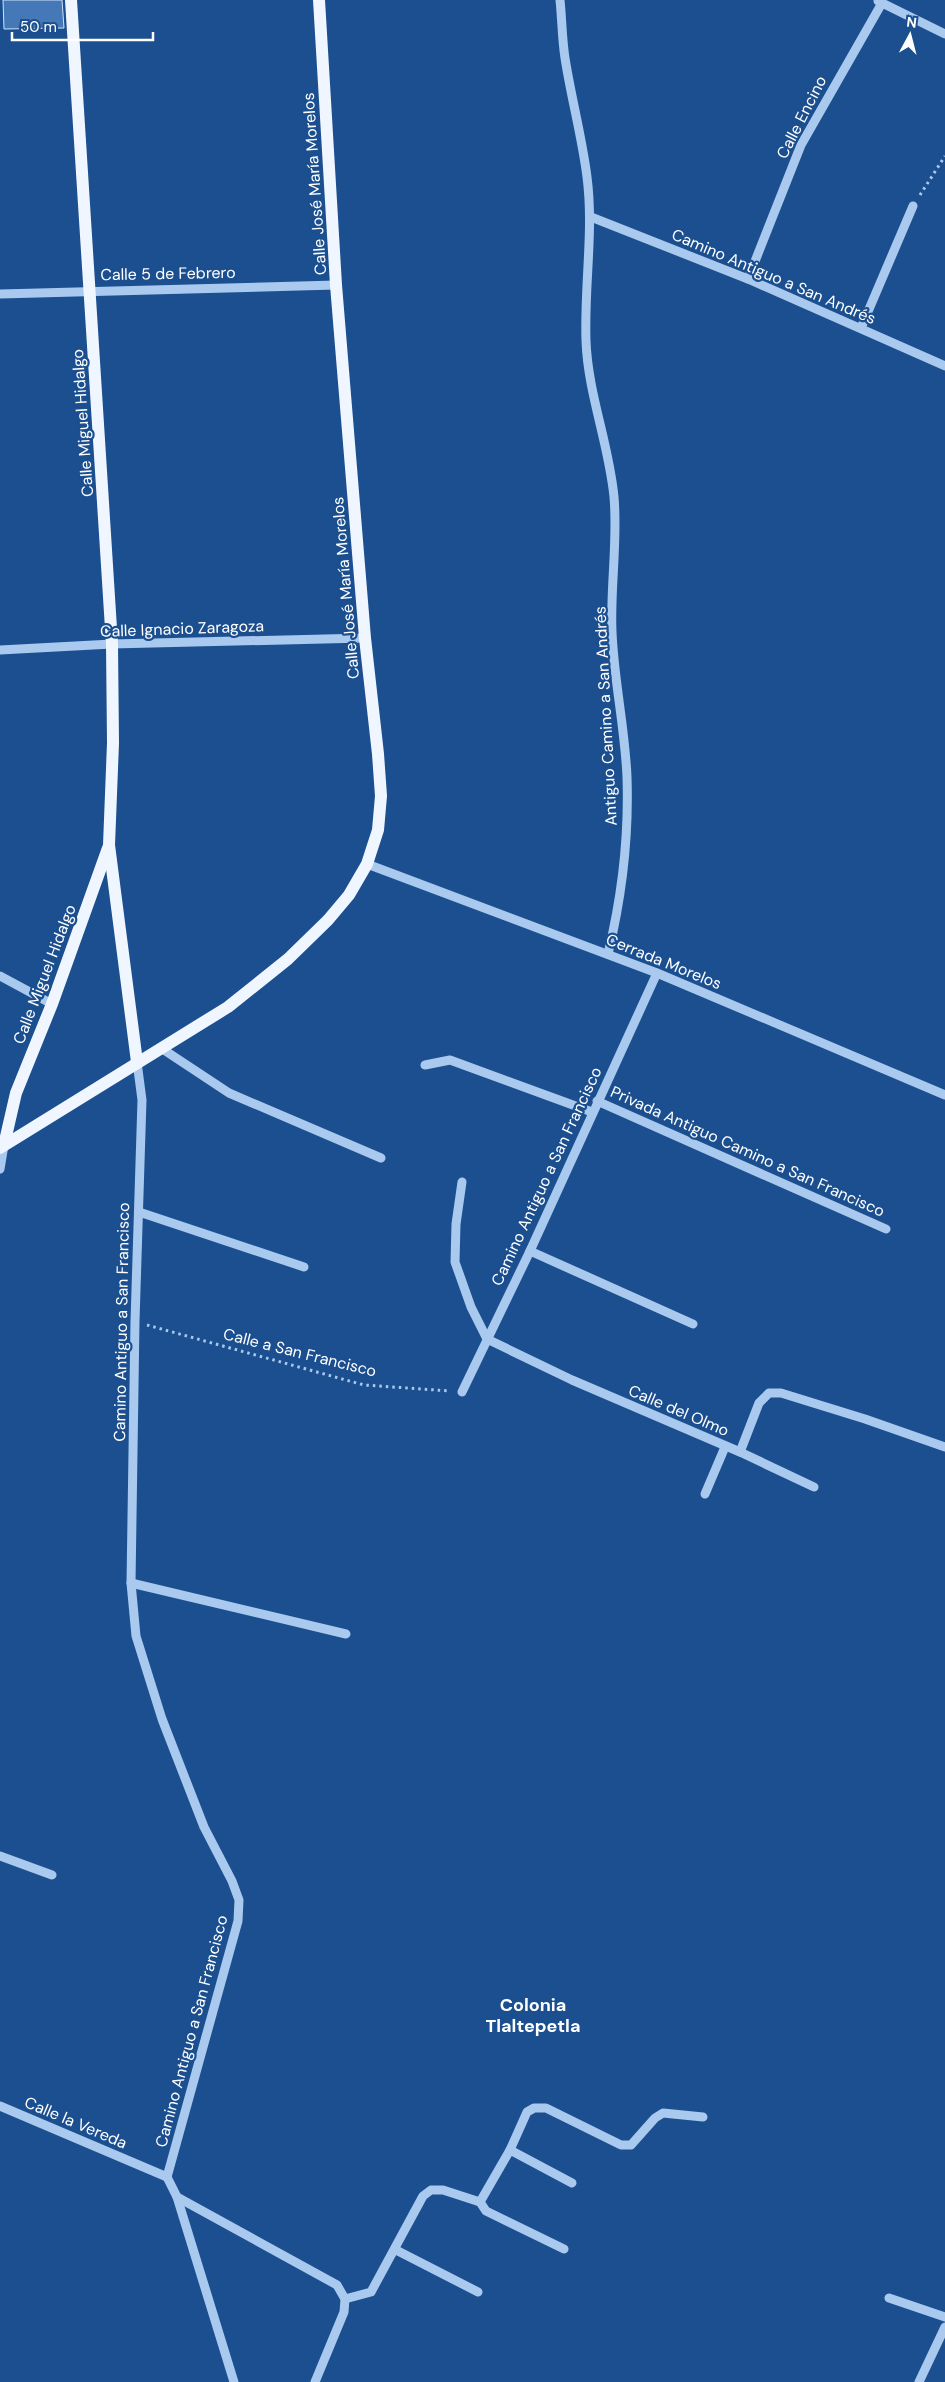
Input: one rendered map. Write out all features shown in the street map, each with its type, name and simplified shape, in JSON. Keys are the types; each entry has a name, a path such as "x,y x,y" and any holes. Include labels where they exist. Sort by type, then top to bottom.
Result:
{"main road":[{"name":"Calle Miguel Hidalgo","path":"71,0 112,644 113,742 109,845 137,1062"},
{"name":"Calle José María Morelos","path":"2,1146 228,1007 288,959 328,920 344,901 367,864 378,830 381,796 365,638 336,285 319,0"},
{"name":"Calle Miguel Hidalgo","path":"2,1146 16,1093 52,1004 109,845"}],"street":[{"name":"Antiguo Camino a San Andrés","path":"560,0 564,56 587,176 591,217 585,299 586,344 593,400 608,452 614,498 615,549 612,632 627,774 627,822 622,874 608,954"},
{"path":"879,1 945,34"},
{"name":"Calle Encino","path":"748,279 801,145 879,1"},
{"path":"861,328 913,206"},
{"name":"Camino Antiguo a San Andrés","path":"591,217 748,279 945,366"},
{"name":"Calle 5 de Febrero","path":"0,294 90,290 336,285"},
{"name":"Calle Ignacio Zaragoza","path":"0,650 112,644 365,638"},
{"name":"Cerrada Morelos","path":"367,864 657,973 945,1095"},
{"name":"Camino Antiguo a San Francisco","path":"462,1392 530,1251 657,973"},
{"path":"0,976 52,1004"},
{"path":"161,1048 229,1093 381,1158"},
{"path":"425,1065 450,1060 592,1112"},
{"name":"Camino Antiguo a San Francisco","path":"137,1062 142,1100 135,1321 132,1583 136,1636 162,1719 204,1827 232,1881 239,1900 238,1921 167,2177"},
{"name":"Privada Antiguo Camino a San Francisco","path":"597,1101 886,1228"},
{"path":"0,1169 2,1146"},
{"path":"462,1182 456,1224 455,1262 470,1307 487,1339"},
{"path":"139,1212 304,1267"},
{"path":"530,1251 693,1324"},
{"name":"Calle del Olmo","path":"487,1339 572,1380 740,1452 759,1403 768,1393 781,1393 865,1419 945,1447"},
{"path":"705,1494 725,1447"},
{"path":"740,1452 814,1487"},
{"path":"132,1583 346,1634"},
{"path":"0,1856 52,1875"},
{"name":"Calle la Vereda","path":"0,2106 167,2177"},
{"path":"480,2202 510,2150 527,2112 534,2108 546,2108 621,2145 631,2145 655,2118 663,2113 703,2117"},
{"path":"510,2150 572,2183"},
{"path":"167,2177 178,2197 234,2382"},
{"path":"346,2299 371,2292 396,2250 423,2196 431,2190 443,2190 480,2202 486,2211 564,2249"},
{"path":"178,2197 337,2285 346,2299 344,2312 316,2382"},
{"path":"396,2250 478,2292"},
{"path":"889,2298 945,2317"},
{"path":"919,2382 945,2328"}],"path":[{"path":"913,206 945,156"},
{"name":"Calle a San Francisco","path":"135,1321 364,1384 462,1392"}],"building":[{"path":"3,0 62,0 64,28 4,29"}],"district":[{"name":"Colonia Tlaltepetla","path":"533,2015"}]}
